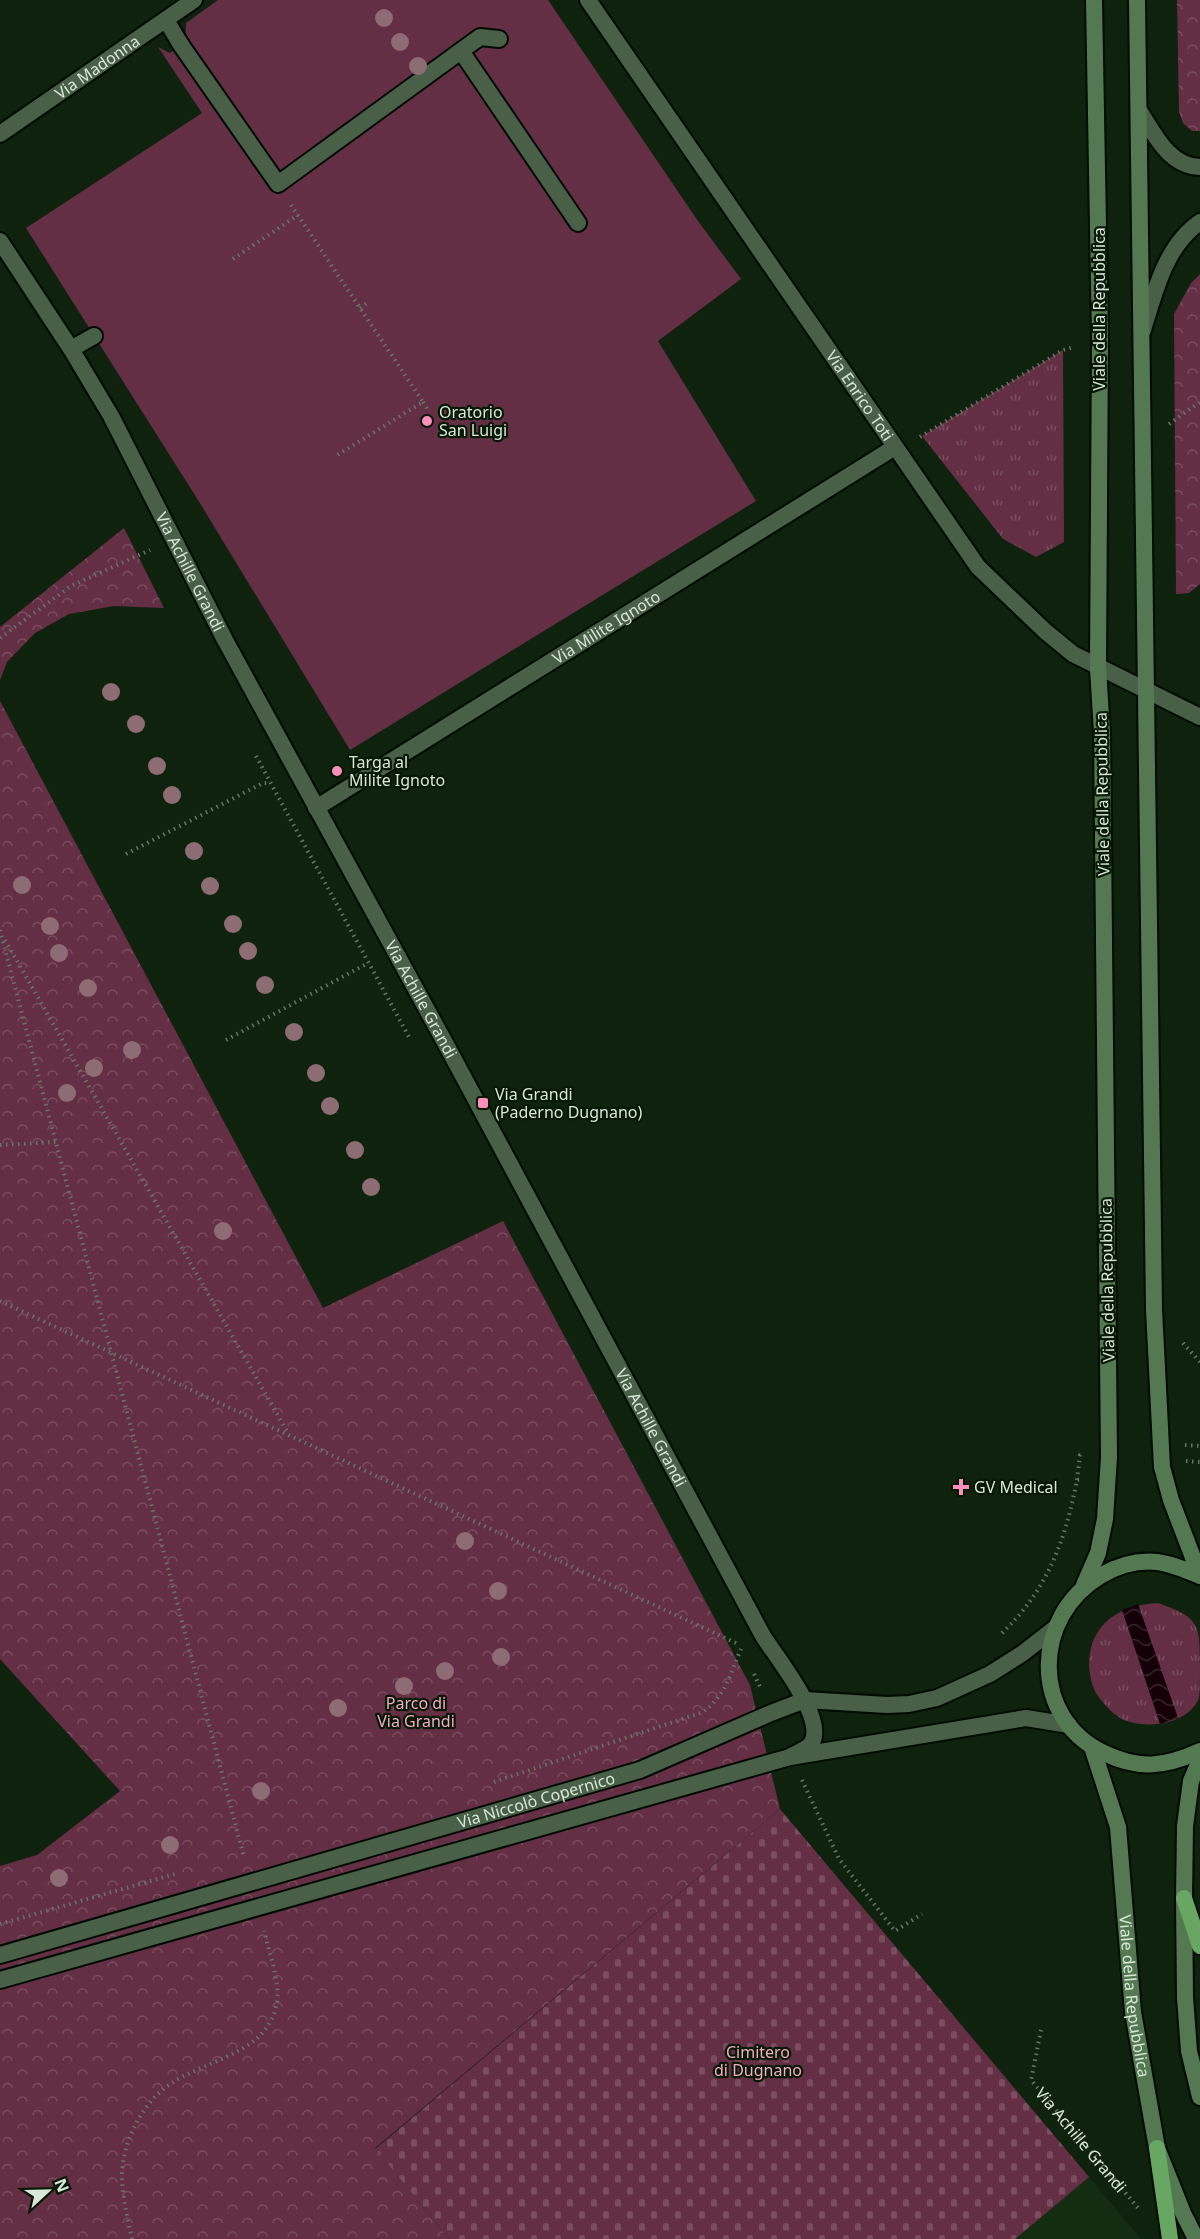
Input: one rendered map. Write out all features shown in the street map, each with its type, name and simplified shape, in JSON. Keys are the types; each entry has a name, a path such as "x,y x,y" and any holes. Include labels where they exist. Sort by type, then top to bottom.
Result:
{"highway":[{"path":"1184,1898 1200,1946"},
{"path":"1157,2148 1170,2239"}],"main road":[{"name":"Viale della Repubblica","path":"1084,1586 1098,1553 1105,1519 1108,1475 1102,733 1098,668 1100,339 1095,0"},
{"path":"1137,0 1154,1309 1162,1467 1171,1500 1200,1576"},
{"path":"1200,1576 1176,1566 1155,1562 1133,1563 1111,1569 1084,1586 1066,1605 1055,1628 1048,1656 1050,1681 1056,1704 1069,1725 1092,1748 1122,1762 1150,1765 1177,1761 1200,1751"},
{"name":"Viale della Repubblica","path":"1092,1748 1118,1827 1133,2012 1157,2148 1182,2213 1196,2239"},
{"path":"1200,1760 1191,1781 1185,1826 1184,1898 1185,1997 1189,2051 1200,2097"}],"street":[{"name":"Via Madonna","path":"0,134 194,0"},
{"name":"Via Enrico Toti","path":"588,0 978,567 1045,631 1073,654 1200,717"},
{"path":"166,20 278,184 480,37 499,39"},
{"path":"461,51 579,223"},
{"path":"1139,110 1166,153 1192,167 1200,167"},
{"path":"1141,340 1160,273 1179,243 1200,222"},
{"name":"Via Achille Grandi","path":"0,241 71,349 111,416 225,640 763,1636 805,1701 813,1720 815,1734 810,1745 790,1757"},
{"path":"71,349 94,336"},
{"name":"Via Milite Ignoto","path":"316,808 895,447"},
{"name":"Via Niccolò Copernico","path":"0,1955 640,1770 771,1713 805,1701 886,1705 909,1704 937,1698 990,1674 1023,1653 1055,1628"},
{"name":"Via Niccolò Copernico","path":"0,1980 790,1757 1026,1718 1069,1725"}],"path":[{"path":"278,184 428,410"},
{"path":"232,259 298,215"},
{"path":"360,308 367,303"},
{"path":"895,447 922,436 1063,350 1100,339"},
{"path":"334,457 423,402"},
{"path":"0,638 70,586 150,550"},
{"path":"126,854 263,783 281,784 298,775"},
{"path":"1,932 251,1883"},
{"path":"1,932 288,1434"},
{"path":"226,1040 394,950"},
{"path":"0,1144 56,1142"},
{"path":"0,1302 742,1646 746,1656"},
{"path":"1162,1467 1185,1461 1200,1462"},
{"path":"995,1637 1028,1604 1046,1578 1059,1551 1069,1520 1077,1480 1108,1475"},
{"path":"489,1784 703,1712 715,1703 724,1691 742,1646"},
{"path":"750,1665 771,1713"},
{"path":"790,1757 839,1859 895,1930 922,1914"},
{"path":"233,1858 244,1855"},
{"path":"0,1924 177,1874"},
{"path":"132,2239 122,2179 126,2149 135,2124 150,2102 170,2084 250,2045 267,2029 277,2006 276,1978 257,1907"},
{"name":"Via Achille Grandi","path":"1041,2030 1031,2080 1141,2212"}],"shaded area":[{"path":"1089,2177 1141,2239 1015,2239"}],"green space":[{"name":"Oratorio San Luigi","path":"218,0 548,0 698,221 741,279 658,341 756,501 350,750 198,500 26,228 202,113 158,47 170,53 185,42 186,23"},
{"path":"1177,0 1200,0 1200,131 1192,131 1183,123 1179,112"},
{"path":"1200,274 1200,584 1189,593 1176,594 1174,314 1191,283"},
{"path":"1063,350 1064,542 1036,557 1003,539 922,436"},
{"path":"124,528 164,608 114,606 69,614 35,633 7,662 0,680 0,627"},
{"name":"Parco di Via Grandi","path":"0,701 323,1308 503,1221 750,1685 780,1809 375,2148 449,2239 0,2239 0,1866 37,1855 120,1791 0,1659"},
{"path":"1158,1603 1182,1613 1195,1624 1199,1641 1199,1698 1186,1714 1176,1719 1165,1723 1142,1724 1122,1719 1104,1704 1092,1682 1089,1662 1095,1636 1110,1618 1132,1607"},
{"name":"Cimitero di Dugnano","path":"780,1809 1089,2177 1015,2239 449,2239 375,2149"}],"water":[{"path":"1138,1604 1178,1718 1160,1724 1122,1610"}],"place":[{"name":"Oratorio San Luigi","path":"427,421"},
{"name":"Targa al Milite Ignoto","path":"337,771"},
{"name":"Via Grandi (Paderno Dugnano)","path":"483,1103"},
{"name":"GV Medical","path":"961,1487"}]}
